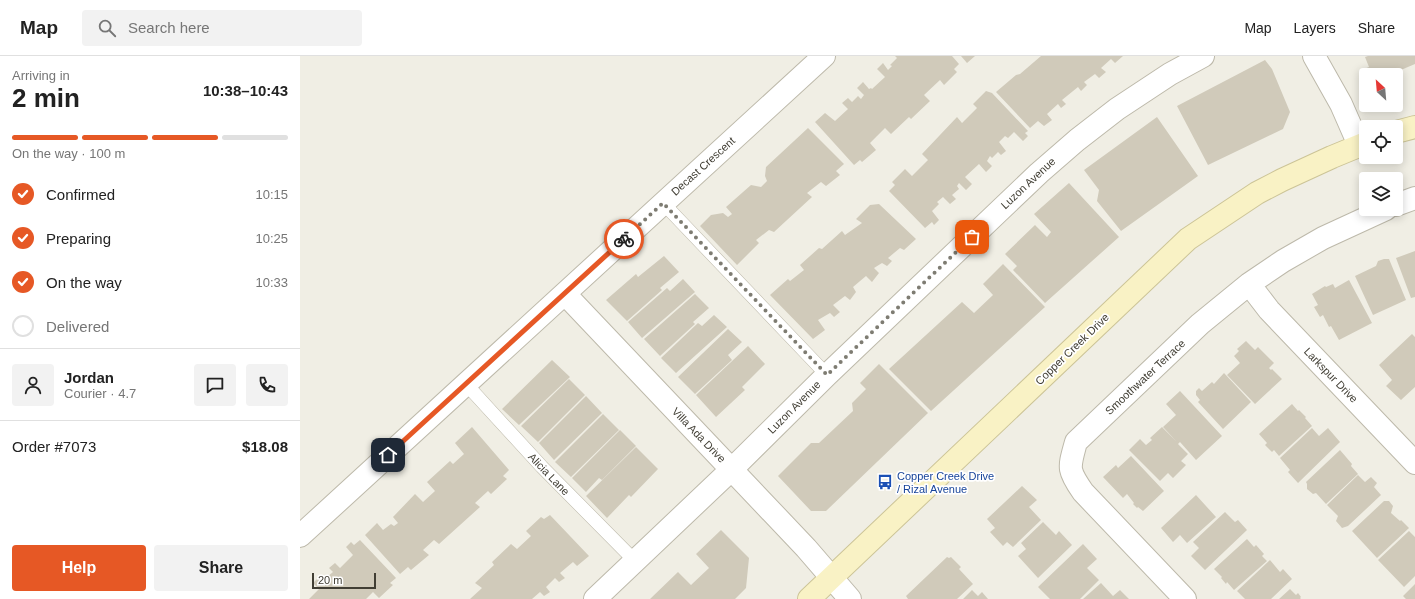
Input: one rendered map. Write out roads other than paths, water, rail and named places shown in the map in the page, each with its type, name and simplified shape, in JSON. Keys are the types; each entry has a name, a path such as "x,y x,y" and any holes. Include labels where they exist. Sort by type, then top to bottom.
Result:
{"street":[{"name":"Decast Crescent","path":"300,536 824,56"},
{"name":"Luzon Avenue","path":"595,599 1039,173 1077,140 1117,109 1170,74 1203,56"},
{"path":"1314,56 1359,137"},
{"path":"1403,130 1415,127"},
{"name":"Copper Creek Drive","path":"809,599 1188,239 1257,193 1282,180 1359,146"},
{"path":"1403,202 1415,198"},
{"name":"Smoothwater Terrace","path":"1185,599 1083,492 1073,477 1070,465 1076,442 1200,324 1249,284 1283,261 1323,238 1371,216"},
{"name":"Larkspur Drive","path":"1249,284 1269,310 1415,463"},
{"name":"Villa Ada Drive","path":"565,294 806,548 850,599"}],"lane":[{"path":"663,203 827,375"},
{"name":"Alicia Lane","path":"466,384 542,467 635,561"}],"place":[{"name":"Copper Creek Drive / Rizal Avenue","path":"885,482"}]}
